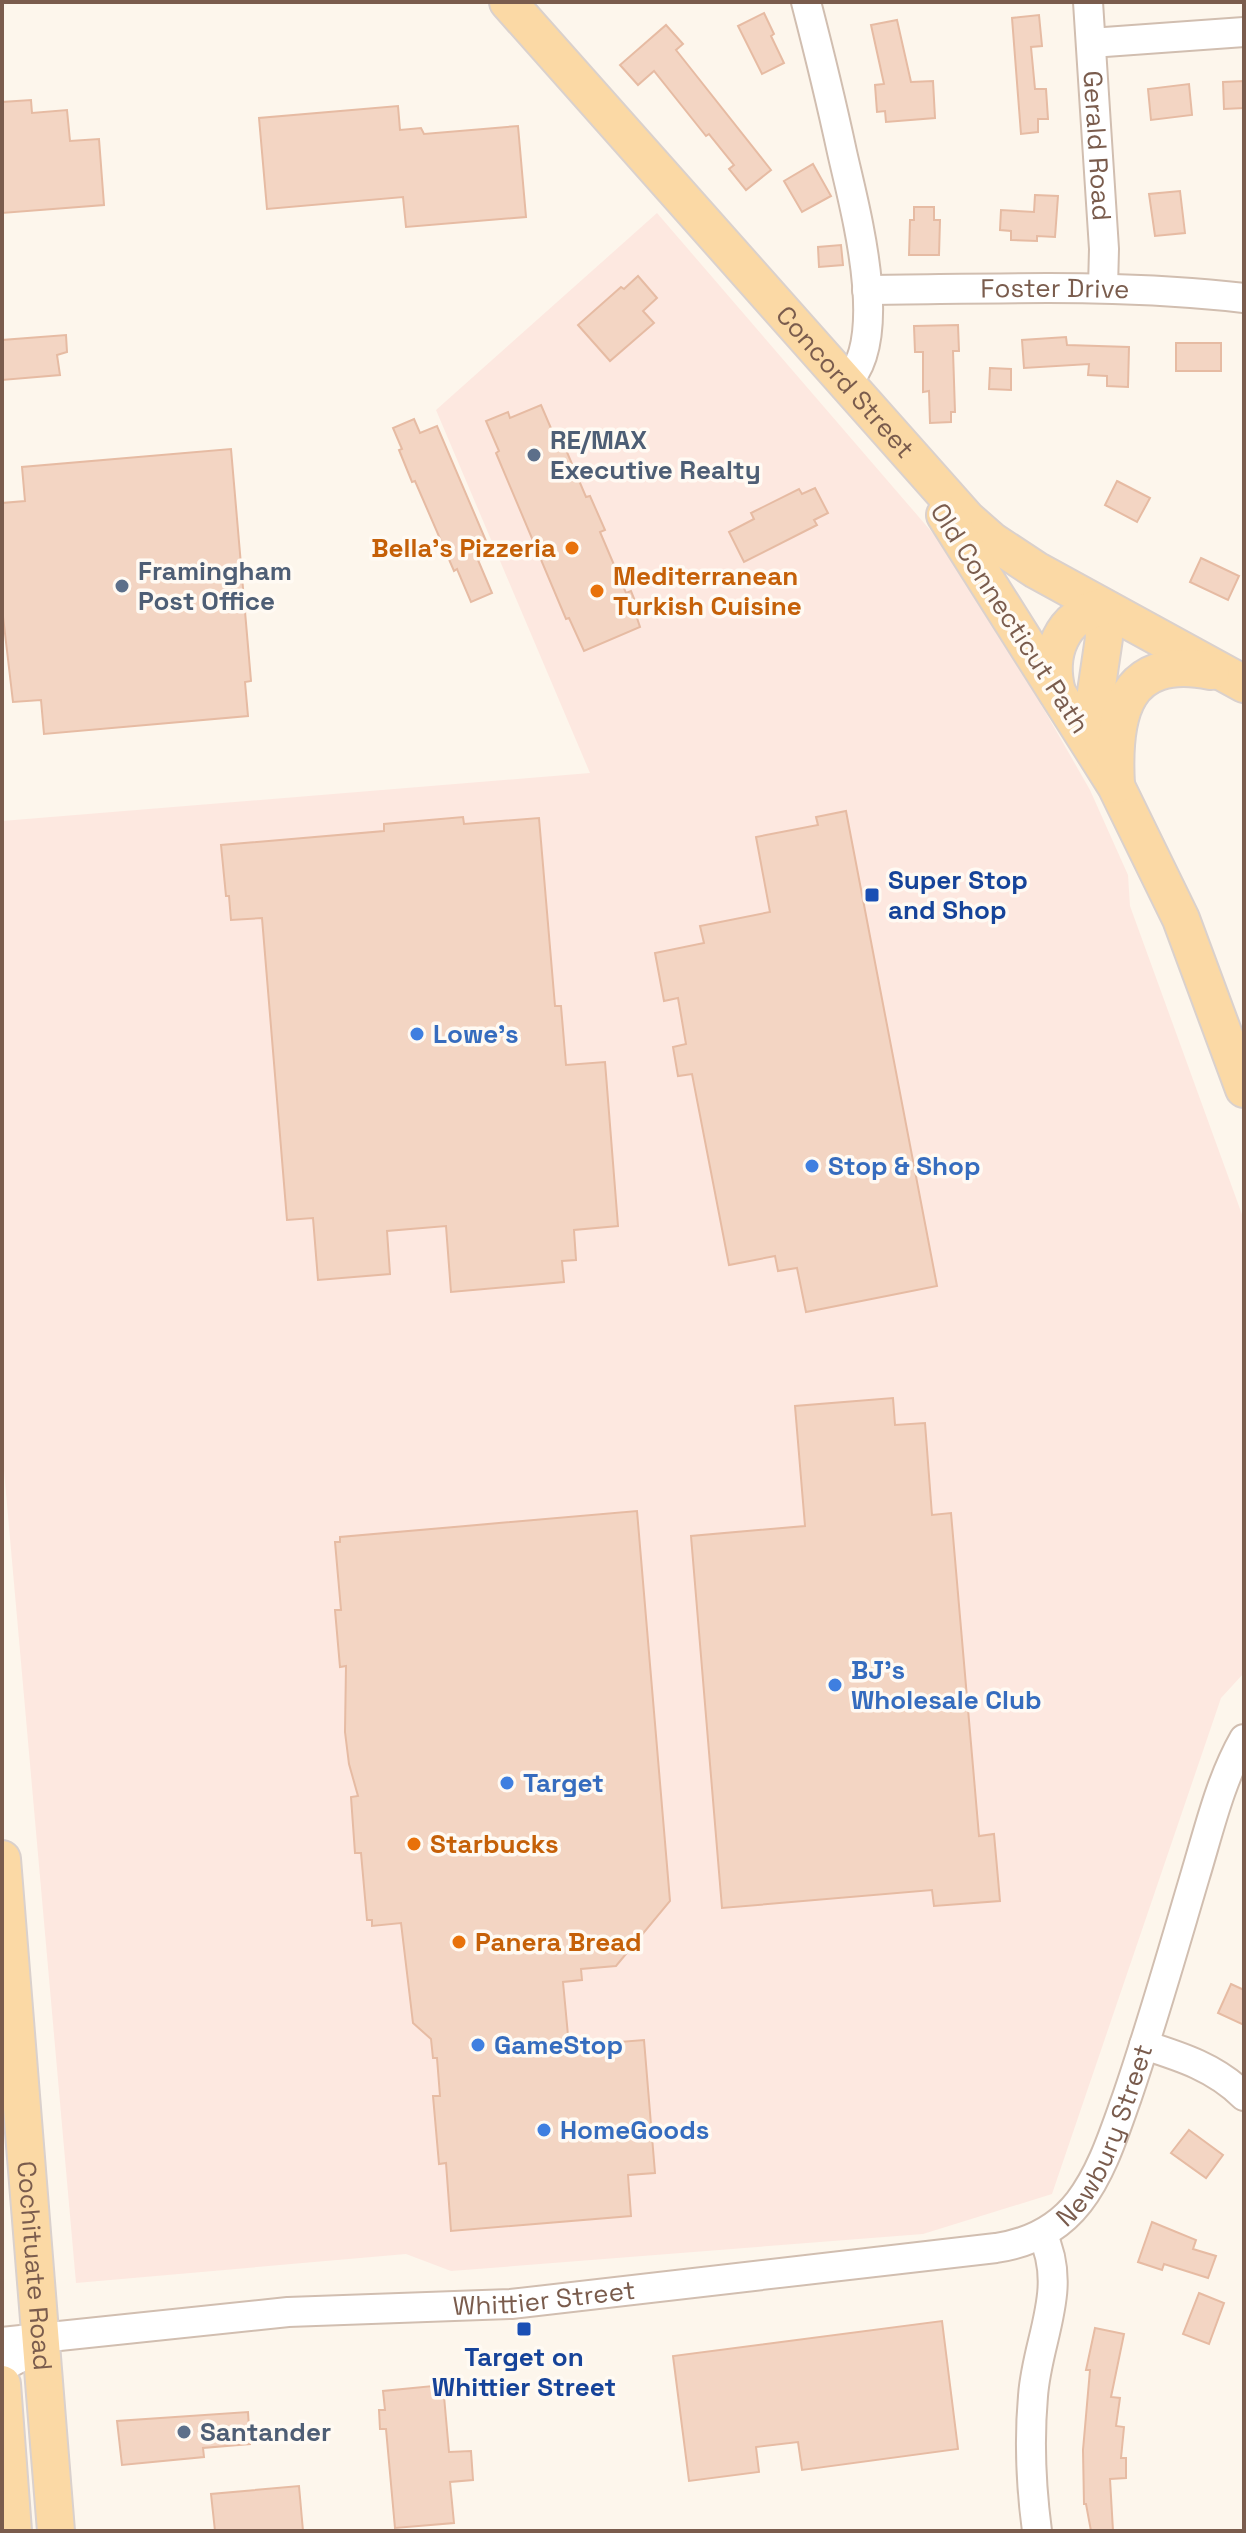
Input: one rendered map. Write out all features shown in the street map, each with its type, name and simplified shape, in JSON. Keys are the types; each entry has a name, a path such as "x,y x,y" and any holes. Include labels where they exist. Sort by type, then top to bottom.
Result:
{"main road":[{"name":"Concord Street","path":"508,2 954,507 992,541 1036,570 1235,679"},
{"name":"Old Connecticut Path","path":"903,450 1116,786 1181,919 1244,1089"},
{"name":"Old Connecticut Path","path":"1102,607 1105,628 1095,699 1116,786"},
{"path":"1057,692 1054,660 1062,633 1078,616 1102,607"},
{"path":"1116,786 1118,720 1124,702 1134,687 1148,675 1169,668 1195,668 1235,679"},
{"name":"Cochituate Road","path":"2,1859 56,2531"},
{"name":"Cochituate Road","path":"2,2384 13,2531"}],"street":[{"path":"806,2 864,250 866,332 861,361 846,383"},
{"name":"Gerald Road","path":"1088,2 1104,249 1103,288"},
{"path":"1091,43 1244,32"},
{"name":"Foster Drive","path":"867,290 1103,288 1181,291 1244,298"},
{"name":"Newbury Street","path":"1037,2531 1031,2473 1031,2414 1035,2376 1055,2278 1050,2250 1042,2234 1072,2210 1093,2179 1112,2137 1144,2045 1219,1798 1244,1739"},
{"path":"1144,2045 1210,2069 1244,2096"},
{"name":"Whittier Street","path":"2,2342 288,2312 511,2304 996,2248 1022,2243 1042,2234"},
{"path":"2,2367 23,2356 42,2338"}],"shaded area":[{"path":"657,213 949,552 1002,636 1090,790 1128,875 1130,906 1244,1220 1244,1673 1221,1698 1052,2194 923,2234 451,2271 406,2254 76,2283 2,1448 2,821 590,773 436,410"}],"building":[{"path":"764,13 784,63 762,74 738,26"},
{"path":"1039,15 1042,46 1031,47 1035,89 1046,89 1048,119 1038,119 1038,132 1021,134 1012,18"},
{"path":"897,20 911,82 933,81 935,118 886,122 885,111 877,112 875,85 884,84 871,25"},
{"path":"666,25 683,44 676,50 771,170 746,190 729,169 734,165 709,134 706,136 654,71 638,85 620,65"},
{"path":"1244,81 1244,108 1224,109 1223,82"},
{"path":"1189,84 1192,115 1151,120 1148,89"},
{"path":"31,100 32,113 67,110 70,141 99,139 104,205 2,213 2,102"},
{"path":"398,106 400,130 421,128 424,134 518,126 526,217 406,227 403,197 267,209 259,118"},
{"path":"813,164 831,196 802,212 784,181"},
{"path":"1180,191 1185,233 1155,236 1149,194"},
{"path":"1035,195 1058,196 1055,237 1037,236 1037,241 1011,240 1011,231 1000,230 1001,210 1034,212"},
{"path":"914,207 934,207 934,220 940,220 939,255 909,255 910,220 914,220"},
{"path":"841,245 843,265 819,267 818,247"},
{"path":"638,276 657,298 643,311 654,323 610,361 578,325"},
{"path":"958,325 959,351 953,351 955,412 951,412 951,422 930,423 929,391 923,392 923,352 915,352 914,326"},
{"path":"66,335 67,352 57,355 60,375 2,380 2,340"},
{"path":"1066,337 1067,345 1129,347 1128,387 1107,386 1107,376 1088,375 1089,364 1024,368 1022,340"},
{"path":"1176,343 1221,343 1221,371 1176,371"},
{"path":"990,368 1011,369 1011,390 989,389"},
{"path":"541,405 556,440 561,438 586,497 590,496 605,530 600,532 626,593 631,591 641,616 637,618 640,627 584,651 569,618 566,619 496,453 499,451 486,421 508,412 510,418"},
{"path":"414,419 420,433 437,426 492,555 478,560 492,593 471,602 399,450 402,449 393,428"},
{"name":"Framingham Post Office","path":"231,449 251,681 245,682 248,716 44,734 41,700 13,702 2,608 2,503 25,501 22,467"},
{"path":"1117,481 1150,498 1137,522 1105,505"},
{"path":"815,488 828,513 814,520 817,525 744,562 729,532 754,519 751,513 799,489 802,494"},
{"path":"1201,558 1239,576 1228,600 1190,582"},
{"name":"Stop & Shop","path":"846,811 937,1286 806,1312 797,1268 778,1271 775,1256 729,1265 692,1074 678,1076 673,1047 686,1044 678,998 664,1001 655,953 704,943 700,926 770,912 756,837 818,825 816,817"},
{"name":"Lowe's","path":"463,817 464,824 539,818 555,1006 561,1006 566,1065 605,1062 618,1226 574,1230 576,1260 562,1261 564,1282 451,1292 446,1226 387,1231 390,1274 318,1280 313,1218 287,1220 262,918 231,920 221,845 384,831 384,824"},
{"name":"BJ's Wholesale Club","path":"893,1398 895,1425 925,1423 932,1515 951,1513 979,1836 994,1834 1000,1901 934,1906 932,1890 722,1908 691,1536 805,1526 795,1406"},
{"name":"Target","path":"637,1511 670,1901 616,1966 581,1969 582,1980 563,1982 569,2046 644,2040 655,2173 628,2175 631,2216 451,2231 446,2163 439,2164 433,2096 440,2096 437,2058 433,2058 431,2039 413,2023 401,1923 372,1926 372,1920 367,1920 361,1853 355,1853 351,1797 358,1796 349,1764 345,1732 346,1666 340,1667 335,1610 341,1610 335,1542 340,1542 340,1537"},
{"path":"1231,1984 1244,1990 1244,2025 1218,2013"},
{"path":"1189,2130 1223,2155 1206,2178 1171,2153"},
{"path":"1152,2222 1196,2240 1193,2249 1216,2256 1208,2278 1164,2264 1162,2270 1138,2262"},
{"path":"1199,2293 1224,2303 1209,2344 1183,2334"},
{"path":"942,2321 958,2449 802,2470 798,2442 756,2447 759,2472 689,2481 673,2356"},
{"path":"1095,2328 1124,2334 1111,2397 1120,2398 1116,2426 1124,2427 1121,2458 1126,2458 1126,2478 1110,2479 1113,2531 1091,2531 1084,2504 1083,2450 1090,2370 1086,2370"},
{"path":"443,2385 449,2452 471,2451 473,2480 450,2482 454,2523 395,2528 386,2429 380,2429 379,2410 385,2410 383,2391"},
{"name":"Santander","path":"248,2412 250,2444 203,2448 204,2457 122,2465 117,2421"},
{"path":"299,2486 303,2531 215,2531 211,2494"}],"place":[{"name":"RE/MAX Executive Realty","path":"534,455"},
{"name":"Bella's Pizzeria","path":"572,548"},
{"name":"Framingham Post Office","path":"122,586"},
{"name":"Mediterranean Turkish Cuisine","path":"597,591"},
{"name":"Super Stop and Shop","path":"872,895"},
{"name":"Lowe's","path":"417,1034"},
{"name":"Stop & Shop","path":"812,1166"},
{"name":"BJ's Wholesale Club","path":"835,1685"},
{"name":"Target","path":"507,1783"},
{"name":"Starbucks","path":"414,1844"},
{"name":"Panera Bread","path":"459,1942"},
{"name":"GameStop","path":"478,2045"},
{"name":"HomeGoods","path":"544,2130"},
{"name":"Target on Whittier Street","path":"524,2329"},
{"name":"Santander","path":"184,2432"}]}
